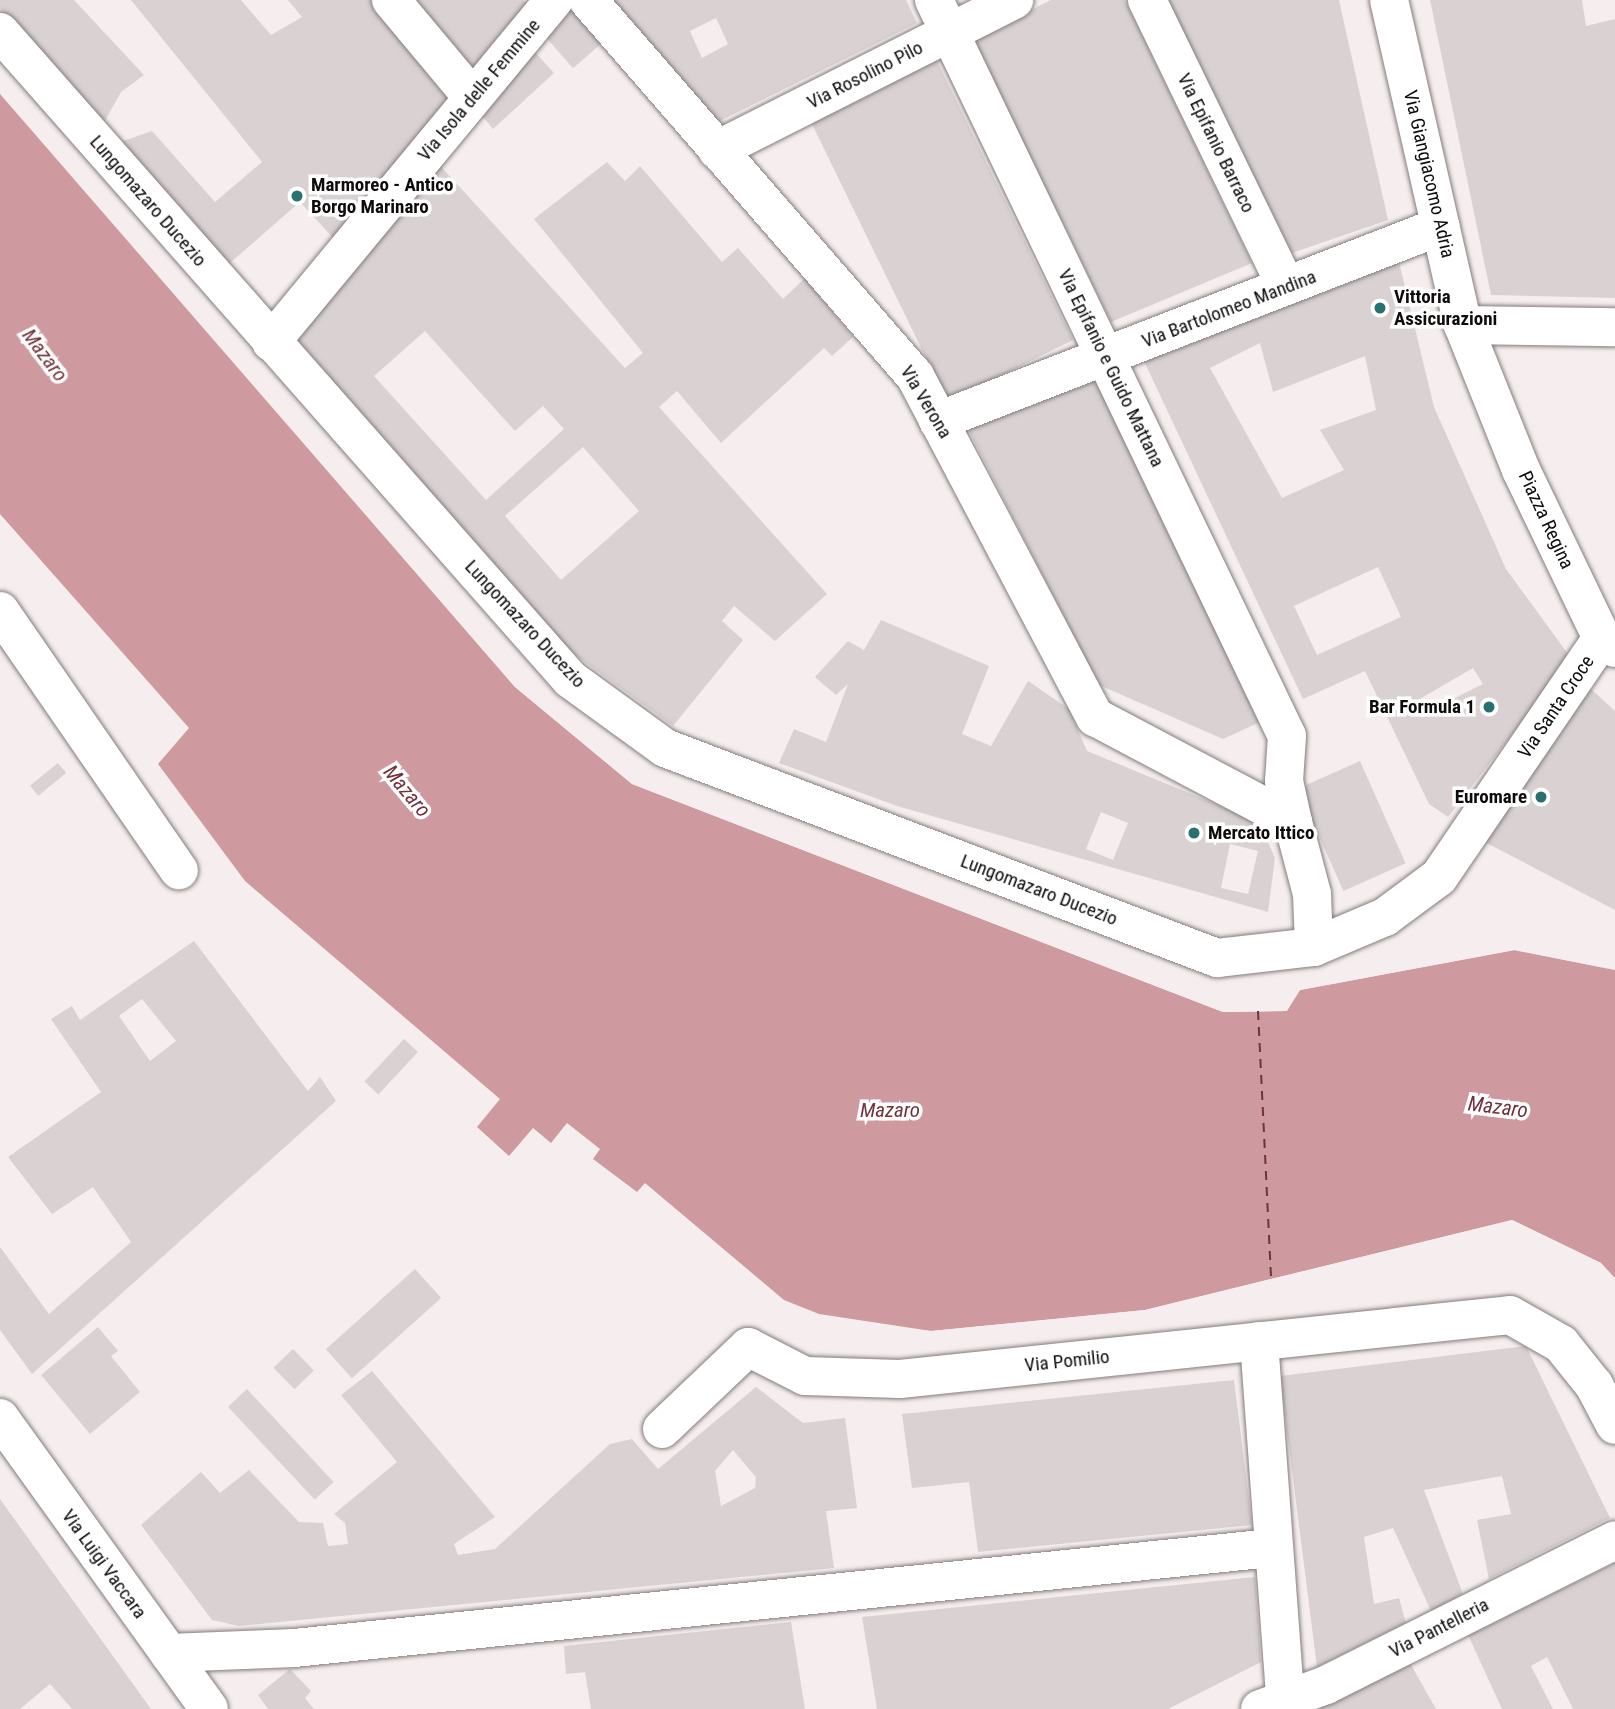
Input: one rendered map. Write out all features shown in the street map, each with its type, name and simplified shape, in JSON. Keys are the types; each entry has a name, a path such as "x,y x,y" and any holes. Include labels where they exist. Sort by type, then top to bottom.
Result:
{"street":[{"path":"391,0 472,97"},
{"name":"Via Isola delle Femmine","path":"271,342 554,0"},
{"name":"Via Verona","path":"588,0 915,376 1095,717 1245,792 1293,822"},
{"name":"Via Rosolino Pilo","path":"717,150 942,16 1014,0"},
{"name":"Via Epifanio Barraco","path":"1147,0 1286,286"},
{"name":"Via Giangiacomo Adria","path":"1389,0 1463,325 1485,387"},
{"name":"Via Epifanio e Guido Mattana","path":"942,16 1287,736 1284,781 1293,822"},
{"name":"Lungomazaro Ducezio","path":"0,32 570,678 664,748 1217,958 1314,947 1385,917 1439,877 1463,846"},
{"name":"Via Bartolomeo Mandina","path":"938,421 1441,226"},
{"path":"1463,325 1615,327"},
{"name":"Piazza Regina","path":"1485,387 1609,643"},
{"path":"0,611 178,870"},
{"name":"Via Santa Croce","path":"1463,846 1609,643"},
{"path":"1293,822 1312,894 1314,947"},
{"name":"Via Pomilio","path":"662,1429 748,1347 805,1376 900,1379 1510,1315 1561,1344 1594,1385 1615,1425"},
{"path":"1259,1341 1272,1548 1276,1706"},
{"name":"Via Luigi Vaccara","path":"0,1418 209,1709"},
{"name":"Via Pantelleria","path":"1276,1706 1326,1685 1615,1540"},
{"path":"169,1653 294,1648 1272,1548"}],"water":[{"name":"Mazaro","path":"0,94 515,687 632,784 1223,1012 1286,1011 1300,990 1515,950 1615,970 1615,1278 1601,1263 1512,1220 1145,1310 931,1331 819,1314 784,1300 645,1183 637,1192 593,1159 600,1149 567,1123 551,1143 533,1128 509,1156 477,1127 500,1099 245,881 158,764 189,728 0,514"}],"pier":[{"path":"0,91 518,684 634,781 1223,1008 1285,1008 1299,987 1514,946 1615,970 1514,950 1300,990 1287,1011 1223,1012 632,784 515,687"},
{"path":"1512,1220 1601,1263 1615,1282 1599,1266 1512,1223 1145,1314 931,1335 831,1320 931,1331 1145,1310"}],"building":[{"path":"0,0 74,0 144,75 121,92 102,126 0,9"},
{"path":"131,0 241,0 271,35 302,17 288,0 374,0 451,101 337,242 300,202 223,269 115,144 152,131 215,202 262,162"},
{"path":"412,0 523,0 529,6 473,76"},
{"path":"605,0 906,0 917,23 714,124","holes":["716,18 728,44 702,58 690,31"]},
{"path":"1051,0 1125,0 1252,263 1111,322 973,39"},
{"path":"1165,0 1339,0 1388,220 1292,253"},
{"path":"1430,0 1582,0 1586,26 1615,19 1615,298 1491,295"},
{"path":"571,5 603,42 573,68 541,31"},
{"path":"534,51 554,73 493,129 480,113"},
{"path":"935,57 1073,340 947,401 809,118"},
{"path":"435,160 625,368 643,353 534,219 607,162 625,181 640,166 722,262 738,248 783,299 805,278 853,337 832,356 824,348 721,443 677,391 659,407 827,594 775,641 734,606 722,621 743,640 673,726 556,641 289,341","holes":["425,331 515,431 543,406 564,429 486,500 374,376","583,447 639,511 561,580 505,516"]},
{"path":"1398,258 1434,407 1506,569 1571,658 1448,817 1429,804 1365,671 1303,699 1143,359","holes":["1260,343 1273,392 1365,356 1376,410 1320,430 1344,470 1282,498 1210,368","1378,567 1401,617 1317,655 1294,606","1473,668 1483,684 1427,712 1418,700"]},
{"path":"1095,380 1260,722 1223,739 1099,685 968,429"},
{"path":"881,620 989,666 962,734 991,746 1028,681 1069,709 1087,751 1259,822 1275,858 1268,912 897,806 779,763 794,729 826,742 848,684 836,695 815,677 848,641 864,650","holes":["1101,812 1128,823 1113,860 1086,849","1230,844 1258,851 1248,894 1221,888"]},
{"path":"1591,689 1615,711 1615,910 1479,839"},
{"name":"Mercato Ittico","path":"1360,761 1406,863 1343,891 1298,789"},
{"path":"58,763 66,773 38,796 30,786"},
{"path":"194,941 308,1091 320,1077 336,1101 32,1374 0,1330 0,1247 49,1314 131,1242 93,1187 52,1214 8,1157 101,1092 51,1019 72,1006 80,1020","holes":["142,999 176,1041 150,1061 119,1016"]},
{"path":"404,1039 418,1052 378,1094 364,1081"},
{"path":"415,1269 441,1298 352,1378 326,1349"},
{"path":"98,1327 118,1351 111,1356 140,1392 90,1434 41,1375"},
{"path":"1526,1346 1610,1518 1489,1579 1477,1520 1511,1514 1502,1476 1424,1490 1463,1594 1431,1611 1393,1528 1364,1537 1374,1604 1399,1598 1406,1623 1317,1667 1280,1376"},
{"path":"293,1349 314,1371 294,1389 274,1368"},
{"path":"372,1371 495,1517 454,1544 458,1555 495,1549 610,1444 632,1439 658,1469 756,1387 803,1423 845,1418 857,1508 826,1511 834,1568 239,1626 212,1620 141,1525 201,1472 220,1493 249,1470 299,1522 323,1523 328,1546 348,1544 345,1523 334,1514 397,1462 341,1395","holes":["733,1450 756,1477 755,1488 721,1506 715,1471"]},
{"path":"1234,1380 1252,1525 978,1552 969,1482 912,1488 902,1414"},
{"path":"247,1389 334,1482 315,1500 228,1407"},
{"path":"0,1499 151,1709 72,1709 50,1684 20,1709 0,1709"},
{"path":"1615,1563 1615,1709 1573,1709 1547,1657 1531,1666 1553,1709 1502,1709 1468,1635"},
{"path":"1255,1577 1261,1662 1168,1709 877,1709 862,1617"},
{"path":"791,1622 805,1709 591,1709 585,1672 566,1674 564,1646"},
{"path":"1410,1663 1436,1709 1321,1709 1320,1707"},
{"path":"290,1669 311,1691 305,1698 314,1709 268,1709 258,1695"}],"ferry route":[{"path":"1258,1011 1271,1279"}],"place":[{"name":"Marmoreo - Antico Borgo Marinaro","path":"297,196"},
{"name":"Vittoria Assicurazioni","path":"1380,308"},
{"name":"Bar Formula 1","path":"1489,707"},
{"name":"Euromare","path":"1541,797"},
{"name":"Mercato Ittico","path":"1194,833"}]}
